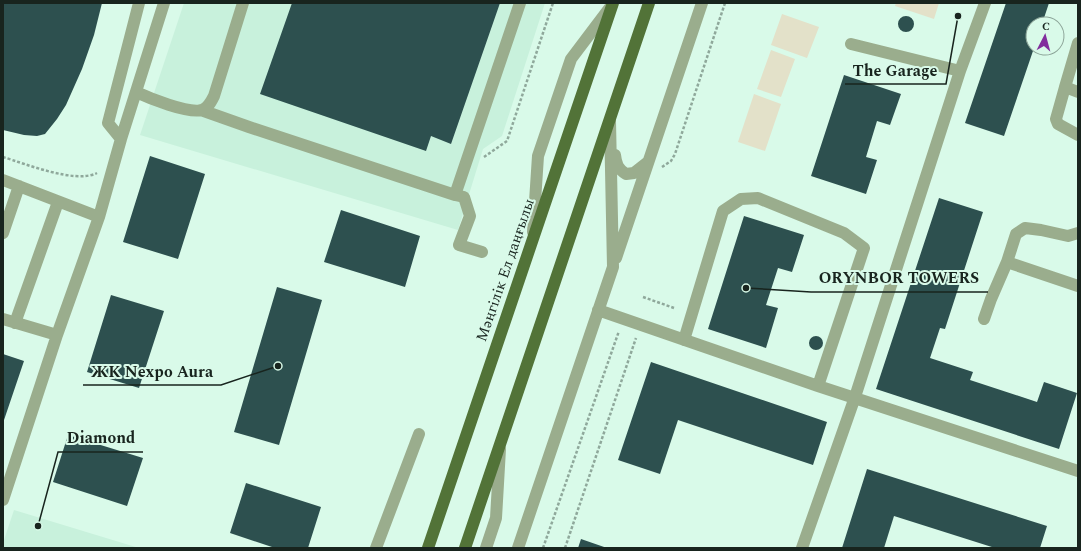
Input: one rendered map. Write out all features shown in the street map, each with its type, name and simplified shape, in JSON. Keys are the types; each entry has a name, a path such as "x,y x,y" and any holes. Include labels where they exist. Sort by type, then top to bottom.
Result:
{"main road":[{"name":"Мәңгілік Ел даңғылы","path":"428,548 613,3"},
{"path":"465,548 650,3"},
{"path":"639,33 654,3"}],"street":[{"path":"121,139 108,123 139,3"},
{"path":"3,500 99,217 121,139 164,3"},
{"path":"201,110 209,105 214,96 243,3"},
{"path":"455,195 520,3"},
{"path":"533,239 538,156 571,59 613,3"},
{"path":"518,548 702,3"},
{"path":"802,548 855,397 960,71 985,3"},
{"path":"1078,43 1056,119 1058,124 1078,135"},
{"path":"851,44 960,71"},
{"path":"1065,87 1078,92"},
{"path":"136,92 171,105 190,110 201,110 464,197 470,216 459,245 482,252"},
{"path":"610,120 616,164 620,170 626,174 634,174 649,161"},
{"path":"610,120 613,267"},
{"path":"3,180 99,217"},
{"path":"3,233 19,186"},
{"path":"684,340 723,211 742,199 758,198 844,233 864,248 818,386"},
{"path":"15,323 58,202"},
{"path":"984,319 1007,262 1016,234 1025,228 1068,236 1078,233"},
{"path":"1007,262 1078,286"},
{"path":"598,310 818,386 1078,470"},
{"path":"3,319 58,335"},
{"path":"376,548 419,434"},
{"path":"486,548 496,518 501,441"}],"path":[{"path":"481,163 484,156 507,141 553,3"},
{"path":"3,157 48,171 77,177 90,177 114,164"},
{"path":"643,297 674,308"},
{"path":"543,548 623,319"},
{"path":"565,548 637,338"}],"shaded area":[{"path":"184,3 545,3 502,136 483,149 458,230 140,135"},
{"path":"896,3 939,3 934,19 895,6"},
{"path":"782,14 819,27 807,58 771,45"},
{"path":"771,50 795,59 781,97 757,89"},
{"path":"754,94 781,104 765,151 738,142"},
{"path":"14,510 139,548 3,548 3,543"}],"building":[{"path":"3,3 102,3 94,35 82,69 66,105 45,134 37,136 24,135 3,130"},
{"path":"292,3 500,3 451,144 431,136 426,151 260,94"},
{"path":"1006,3 1049,3 1045,16 1025,16 1025,56 1031,56 1004,136 965,123"},
{"path":"906,16 912,18 914,24 912,30 906,32 900,30 898,24 900,18"},
{"path":"844,75 901,94 890,125 877,121 866,157 877,160 866,194 811,176"},
{"path":"150,156 205,174 178,259 123,242"},
{"path":"939,198 983,212 945,329 940,328 930,358 973,372 970,380 1037,402 1044,382 1077,393 1059,449 876,389"},
{"path":"341,210 420,236 405,287 324,262"},
{"path":"744,216 804,235 792,272 778,268 766,305 778,308 766,348 708,329"},
{"path":"277,287 322,300 279,445 234,432"},
{"path":"111,295 164,311 139,388 87,372"},
{"path":"813,336 819,336 823,340 823,346 819,350 813,350 809,346 809,340"},
{"path":"3,354 24,361 3,423"},
{"path":"651,362 827,422 813,465 678,420 660,474 618,460"},
{"path":"68,435 143,458 127,506 53,482"},
{"path":"867,469 1047,526 1040,548 995,548 894,516 884,548 842,548"},
{"path":"246,483 321,507 308,548 275,548 230,533"},
{"path":"581,539 607,548 578,548"}],"place":[{"name":"The Garage","path":"958,16"},
{"name":"ORYNBOR TOWERS","path":"746,288"},
{"name":"ЖК Nexpo Aura","path":"278,366"},
{"name":"Diamond","path":"38,526"}]}
